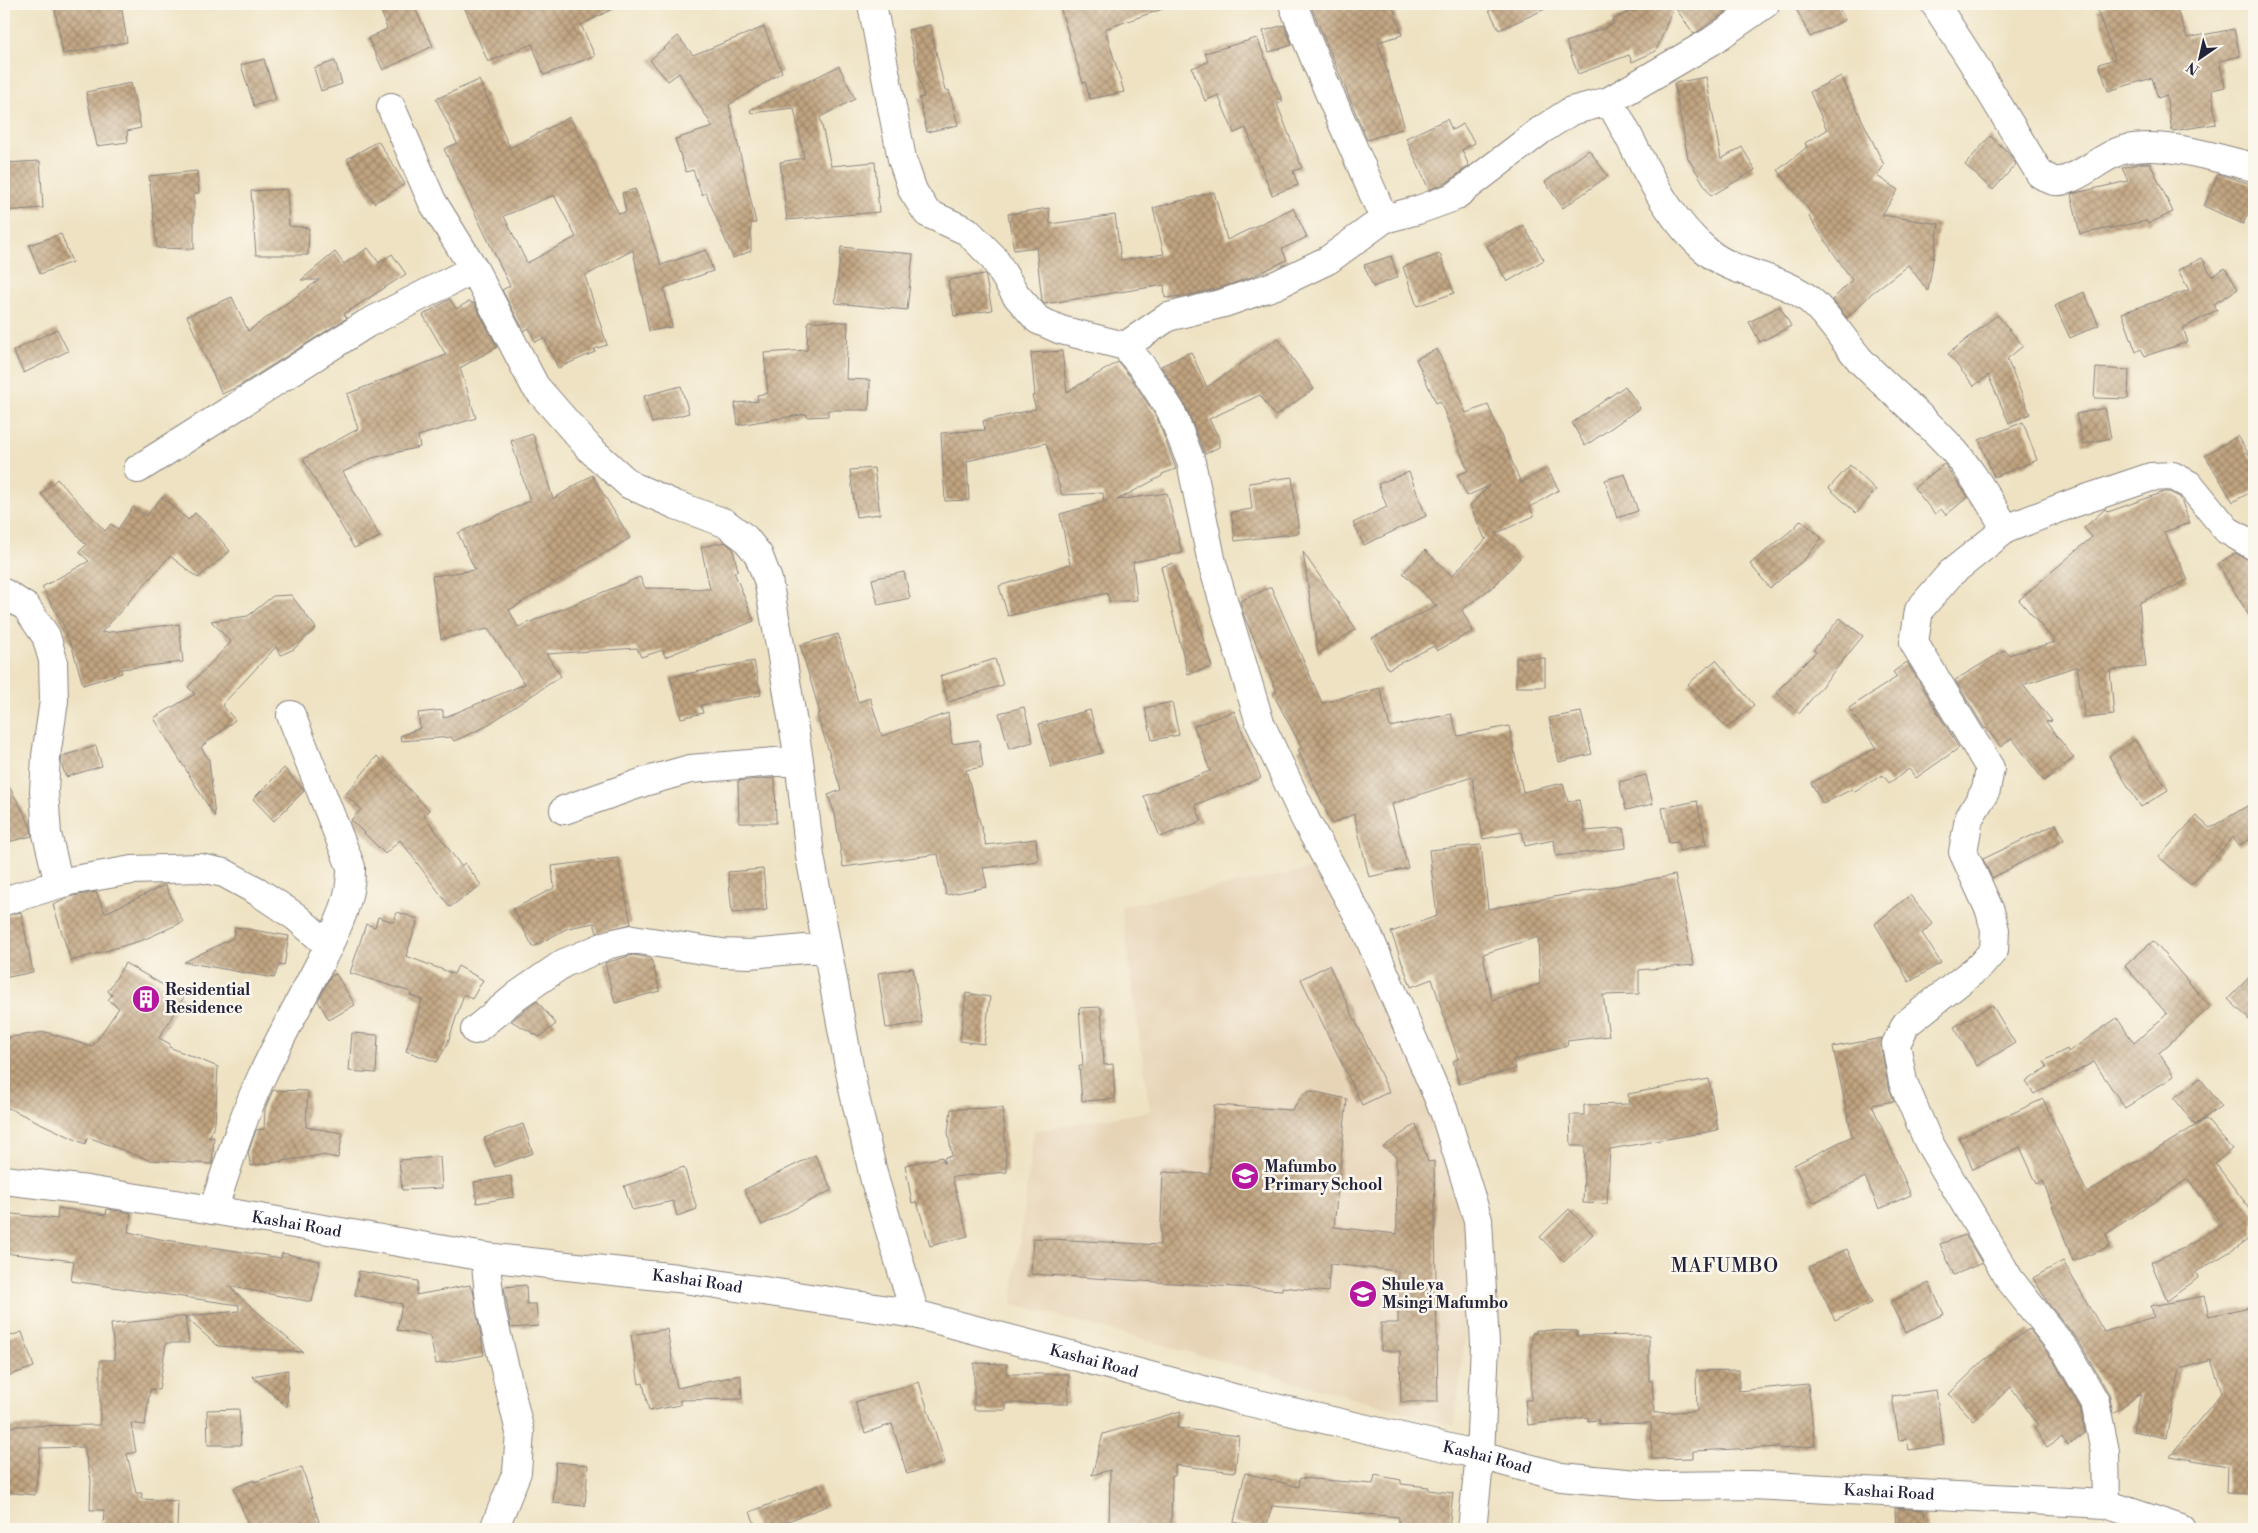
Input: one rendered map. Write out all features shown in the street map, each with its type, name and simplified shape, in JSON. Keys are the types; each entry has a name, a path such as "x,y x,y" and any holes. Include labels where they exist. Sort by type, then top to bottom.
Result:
{"street":[{"path":"872,4 902,159 913,191 927,213 967,231 994,257 1016,295 1038,320 1061,330 1125,346 1144,369 1171,411 1191,462 1212,563 1260,723 1306,821 1365,928 1444,1111 1478,1220 1485,1344 1480,1455 1472,1529"},
{"path":"1293,4 1311,53 1354,146 1384,219"},
{"path":"1125,346 1168,317 1224,303 1276,285 1328,260 1384,219 1418,210 1454,196 1540,131 1571,111 1609,101 1712,41 1765,4"},
{"path":"1935,4 1973,62 2040,174 2053,181 2066,180 2122,150 2148,148 2184,150 2254,168"},
{"path":"1609,101 1628,132 1650,178 1674,218 1708,253 1733,266 1790,288 1810,300 1861,360 1954,451 1980,486 2006,529"},
{"path":"391,107 432,201 474,269 535,386 590,449 630,485 725,523 745,538 758,554 768,580 799,760 810,856 854,1094 872,1171 915,1314"},
{"path":"138,469 366,324 474,269"},
{"path":"2106,1504 2105,1451 2095,1402 2066,1351 2010,1280 1928,1141 1903,1082 1896,1044 1906,1024 1981,966 1994,950 1995,930 1990,911 1963,852 1969,818 1986,790 1990,768 1914,643 1919,610 1951,572 2006,529 2068,505 2151,477 2173,476 2190,485 2227,530 2254,546"},
{"path":"4,594 26,607 46,636 53,660 54,701 46,756 44,791 47,834 58,884"},
{"path":"213,1210 240,1130 261,1078 328,946 346,905 352,883 351,867 291,714"},
{"path":"564,810 644,782 690,769 799,760"},
{"path":"4,901 58,884 132,870 200,868 224,873 257,891 296,917 328,946"},
{"path":"475,1030 519,994 564,963 610,944 633,939 722,953 740,954 826,947"},
{"name":"Kashai Road","path":"4,1180 87,1190 213,1210 485,1257 677,1278 915,1314 1245,1401 1480,1455 1560,1478 1660,1486 1752,1486 2106,1504 2181,1529"},
{"path":"485,1257 491,1310 520,1432 517,1472 494,1529"}],"shaded area":[{"name":"Mafumbo Primary School","path":"1318,868 1431,1095 1480,1222 1454,1426 1012,1303 1034,1131 1150,1111 1121,906"}],"building":[{"path":"54,4 121,4 127,42 63,54"},
{"path":"379,4 413,4 433,46 383,70 368,38 387,29"},
{"path":"463,4 622,4 581,25 595,56 544,75 532,44 488,62"},
{"path":"1059,4 1168,4 1168,7 1105,29 1124,92 1090,99 1085,82 1083,83"},
{"path":"1310,4 1392,4 1402,35 1378,42 1405,128 1367,140"},
{"path":"1486,4 1556,4 1499,30"},
{"path":"1647,4 1738,4 1694,34 1674,6 1656,51 1632,62 1629,55 1578,74 1566,42 1614,24 1612,20"},
{"path":"1794,4 1837,4 1845,20 1810,37"},
{"path":"2113,4 2175,4 2187,38 2234,29 2240,56 2219,61 2225,87 2212,90 2216,124 2172,131 2166,95 2158,98 2152,78 2108,91 2099,64 2115,59 2097,10"},
{"path":"930,25 945,91 949,90 958,125 927,132 919,98 924,97 908,30"},
{"path":"1284,25 1292,45 1269,52 1263,31"},
{"path":"764,27 782,72 729,105 756,223 751,223 751,251 733,258 706,193 702,195 693,170 686,172 675,139 713,127 679,73 668,81 650,60 678,36 693,55"},
{"path":"1257,38 1283,102 1277,104 1302,168 1293,171 1298,185 1272,195 1246,128 1234,133 1218,95 1205,101 1192,68 1208,62 1205,53"},
{"path":"264,59 276,99 254,106 241,65"},
{"path":"335,61 342,84 321,91 314,68"},
{"path":"839,66 855,99 820,117 831,166 875,162 879,212 787,220 780,162 804,158 794,108 751,113 750,110"},
{"path":"1841,76 1884,165 1877,176 1898,190 1882,215 1939,224 1928,291 1908,265 1872,293 1847,318 1832,300 1852,280 1809,217 1812,214 1778,170 1807,147 1805,143 1827,130 1810,92"},
{"path":"1706,77 1721,159 1742,147 1755,170 1711,196 1688,158 1674,83"},
{"path":"479,80 510,148 570,117 619,214 626,212 622,193 635,189 661,265 706,250 713,271 664,288 672,327 649,331 633,250 585,276 607,345 594,349 595,352 558,368 544,338 535,342 529,328 524,331 502,290 510,286 444,149 457,143 436,99","holes":["554,195 576,237 527,263 504,216"]},
{"path":"131,83 141,128 127,131 128,142 97,146 86,92"},
{"path":"1447,119 1452,130 1463,124 1475,143 1462,150 1469,166 1446,183 1429,190 1406,138"},
{"path":"1990,136 2008,152 2016,164 1993,190 1965,165"},
{"path":"378,141 405,184 374,203 347,159"},
{"path":"1589,150 1608,176 1563,208 1545,182"},
{"path":"40,161 43,208 4,211 4,163"},
{"path":"2141,163 2150,163 2173,212 2148,224 2147,221 2080,234 2071,194 2128,181 2122,168"},
{"path":"197,171 199,193 194,194 194,249 157,248 149,176"},
{"path":"2218,174 2254,185 2254,199 2243,224 2204,206"},
{"path":"287,189 289,226 309,228 308,255 256,255 251,191"},
{"path":"1214,192 1227,240 1293,208 1307,237 1282,249 1287,260 1254,276 1220,288 1190,295 1165,298 1164,285 1044,304 1042,301 1036,247 1014,250 1008,214 1049,208 1050,224 1115,215 1121,260 1164,254 1153,208"},
{"path":"1523,225 1544,260 1507,282 1487,246"},
{"path":"61,234 72,262 40,274 29,245"},
{"path":"841,247 913,254 907,310 835,303"},
{"path":"368,248 379,263 392,254 406,274 344,314 347,318 239,386 222,394 187,316 232,297 248,331 319,280 301,280 335,252 344,264"},
{"path":"1440,254 1454,293 1417,306 1403,267"},
{"path":"1391,256 1398,277 1373,287 1364,265"},
{"path":"2202,258 2212,276 2225,268 2238,289 2214,304 2217,310 2183,328 2188,342 2145,356 2141,349 2136,352 2122,313 2189,290 2178,270"},
{"path":"985,274 992,310 954,316 948,280"},
{"path":"2084,292 2099,325 2070,338 2055,306"},
{"path":"450,299 456,309 470,301 472,304 474,303 497,347 460,368 476,418 418,436 420,447 372,458 343,472 380,537 354,548 303,459 358,429 347,394 446,355 423,315"},
{"path":"1780,306 1791,326 1760,342 1749,322"},
{"path":"1997,315 2023,346 2007,359 2030,414 2009,423 1988,375 1974,386 1948,354"},
{"path":"808,321 848,322 846,379 870,380 869,410 828,410 828,416 807,417 807,414 738,425 735,403 758,401 757,395 768,393 764,353 807,350"},
{"path":"57,329 68,351 24,373 13,351"},
{"path":"1278,338 1314,389 1275,416 1260,395 1209,419 1219,438 1219,447 1205,454 1185,405 1161,366 1191,352 1207,387"},
{"path":"1437,349 1466,413 1488,405 1521,483 1547,468 1559,490 1530,507 1534,516 1495,534 1520,558 1495,585 1462,610 1473,631 1437,651 1434,646 1388,669 1372,638 1437,606 1403,573 1425,550 1452,576 1487,538 1485,539 1470,505 1489,486 1467,496 1457,475 1468,471 1440,401 1436,403 1416,359"},
{"path":"1062,351 1067,392 1118,362 1131,378 1157,418 1176,469 1162,474 1162,476 1117,500 1167,493 1182,553 1133,562 1137,600 1110,602 1107,593 1008,616 999,586 1070,564 1060,514 1104,502 1103,493 1062,495 1046,443 967,461 969,500 945,501 941,433 985,430 983,421 1036,409 1032,396 1035,395 1031,353"},
{"path":"2096,368 2129,370 2128,399 2094,398"},
{"path":"681,386 689,413 652,423 644,396"},
{"path":"1625,386 1640,408 1585,446 1572,423"},
{"path":"2105,408 2111,438 2083,444 2076,414"},
{"path":"2023,422 2037,460 1994,477 1979,440"},
{"path":"533,434 553,499 592,475 630,538 509,610 518,627 640,577 645,588 710,589 701,547 725,542 733,549 738,571 734,572 754,621 665,657 663,650 641,657 637,648 546,654 561,676 483,728 454,741 451,737 401,741 400,736 420,728 418,713 443,710 443,718 525,684 488,629 441,639 432,576 475,570 458,533 530,501 511,441"},
{"path":"2238,436 2254,463 2254,490 2233,502 2205,455"},
{"path":"1944,464 1968,497 1946,515 1941,509 1935,514 1914,488"},
{"path":"1850,465 1876,490 1856,513 1829,488"},
{"path":"874,468 880,514 856,517 850,470"},
{"path":"1409,472 1426,516 1364,545 1353,523 1387,507 1378,484"},
{"path":"1625,474 1638,511 1617,518 1605,480"},
{"path":"1292,477 1299,533 1235,541 1231,512 1252,509 1249,483"},
{"path":"57,479 105,531 111,524 118,529 133,507 146,516 162,497 188,520 195,513 230,551 198,578 170,556 101,633 179,624 183,662 121,669 122,673 83,685 72,647 65,633 67,632 42,587 89,561 79,552 86,545 41,494"},
{"path":"2164,492 2180,497 2190,523 2164,532 2188,580 2139,603 2146,667 2110,670 2114,715 2085,718 2077,666 2023,685 2052,721 2046,722 2074,758 2044,781 2012,738 2001,747 1985,729 1955,680 2005,650 2009,655 2055,642 2019,600 2092,537 2084,528 2105,509 2108,512"},
{"path":"1801,520 1822,538 1805,559 1770,588 1750,564"},
{"path":"1303,552 1356,629 1318,654"},
{"path":"2235,553 2254,562 2254,624 2218,564"},
{"path":"1173,563 1199,625 1212,667 1188,674 1161,567"},
{"path":"904,572 910,598 878,605 872,579"},
{"path":"1271,587 1322,703 1380,688 1390,727 1451,714 1458,736 1509,726 1523,792 1563,783 1568,802 1579,800 1585,831 1624,828 1626,848 1556,856 1554,840 1525,846 1522,832 1483,839 1472,777 1392,804 1408,868 1369,877 1354,814 1332,824 1298,750 1302,748 1273,694 1277,692 1244,616 1240,601"},
{"path":"291,595 316,628 294,649 281,655 276,647 222,705 235,720 201,747 209,760 215,817 154,718 195,694 188,687 231,642 211,621 248,616 273,596"},
{"path":"1840,618 1863,636 1799,714 1776,692 1816,652 1813,650"},
{"path":"838,634 858,702 870,698 882,736 948,713 952,744 979,740 983,767 966,770 986,845 1036,839 1038,861 983,868 987,887 946,895 938,854 843,867 835,814 828,795 841,790 817,714 820,713 800,645"},
{"path":"1516,658 1545,658 1545,687 1516,687"},
{"path":"995,659 1003,685 948,702 940,676"},
{"path":"1716,660 1754,705 1727,728 1688,684"},
{"path":"754,661 761,695 701,705 703,713 681,718 670,677"},
{"path":"1907,662 1959,748 1916,778 1909,769 1889,783 1883,775 1853,792 1852,789 1823,804 1811,783 1876,748 1849,708 1897,677 1893,672"},
{"path":"1172,702 1179,735 1152,740 1145,708"},
{"path":"1024,707 1033,742 1009,749 999,713"},
{"path":"1090,710 1102,753 1051,767 1039,724"},
{"path":"1234,711 1261,778 1195,805 1202,821 1160,837 1144,796 1210,771 1194,726"},
{"path":"1581,712 1592,754 1559,762 1549,718"},
{"path":"2135,740 2168,790 2141,807 2109,756"},
{"path":"96,746 102,766 66,777 61,763 62,756"},
{"path":"377,756 429,810 424,815 461,866 465,863 481,885 450,907 400,840 385,854 351,820 361,809 345,795"},
{"path":"284,768 304,791 274,821 253,799"},
{"path":"1646,775 1653,804 1626,810 1619,782"},
{"path":"4,778 31,827 32,836 4,843"},
{"path":"775,778 776,823 739,823 738,781"},
{"path":"1697,801 1706,845 1679,851 1678,842 1669,843 1662,808"},
{"path":"2254,802 2254,837 2238,846 2233,837 2191,885 2159,857 2196,816 2210,828"},
{"path":"2056,824 2064,840 1992,878 1983,859"},
{"path":"1481,845 1488,909 1675,875 1694,965 1639,970 1639,994 1603,995 1609,1036 1567,1041 1568,1046 1513,1060 1516,1069 1459,1084 1453,1061 1458,1059 1432,979 1411,987 1391,932 1437,916 1429,850","holes":["1538,937 1540,984 1492,1000 1483,954"]},
{"path":"618,858 631,924 597,933 594,923 568,928 533,947 513,909 554,888 552,866"},
{"path":"763,869 767,910 732,913 728,872"},
{"path":"165,885 183,922 143,940 71,961 53,905 73,896 96,892 105,913"},
{"path":"1910,895 1933,924 1922,933 1941,963 1909,982 1875,924"},
{"path":"21,912 33,972 4,978 4,916"},
{"path":"397,912 418,919 406,956 454,974 458,966 483,980 472,999 464,994 447,1045 437,1062 406,1051 422,1000 410,995 411,992 350,973 366,924 375,927 378,917 394,922"},
{"path":"235,927 289,936 284,966 279,965 274,978 184,962 233,938"},
{"path":"2153,941 2210,1007 2159,1053 2174,1076 2125,1108 2094,1062 2034,1094 2026,1082 2047,1067 2044,1061 2067,1049 2068,1052 2117,1018 2134,1043 2167,1014 2125,966"},
{"path":"633,955 651,958 660,991 615,1003 605,963"},
{"path":"125,963 184,997 159,1038 170,1044 169,1047 218,1067 215,1123 209,1138 214,1137 212,1164 149,1160 88,1137 85,1144 4,1106 4,1038 46,1032 92,1047 119,1008 108,1000 112,995 108,991"},
{"path":"1329,965 1389,1092 1362,1105 1301,979"},
{"path":"913,968 922,1023 886,1028 878,973"},
{"path":"2254,972 2254,1024 2228,999"},
{"path":"336,974 355,1005 329,1020 318,1001 330,977"},
{"path":"966,993 990,997 984,1044 960,1041"},
{"path":"537,1001 556,1024 540,1037 511,1021"},
{"path":"1992,1005 2015,1043 1977,1066 1954,1027"},
{"path":"1101,1007 1104,1065 1113,1064 1115,1099 1082,1101 1079,1066 1083,1066 1079,1008"},
{"path":"352,1033 378,1035 376,1073 349,1071"},
{"path":"1882,1038 1881,1047 1888,1085 1894,1101 1872,1105 1911,1195 1879,1209 1865,1177 1813,1203 1794,1165 1852,1136 1833,1047"},
{"path":"2200,1078 2221,1106 2195,1125 2174,1098"},
{"path":"1709,1079 1718,1130 1610,1149 1607,1204 1583,1203 1585,1146 1571,1146 1570,1115 1584,1115 1584,1105 1630,1104 1628,1094"},
{"path":"273,1090 308,1091 306,1127 343,1133 338,1158 322,1155 251,1166 248,1153 256,1130 264,1129 265,1109"},
{"path":"1311,1091 1347,1099 1334,1227 1397,1234 1396,1156 1383,1147 1416,1124 1428,1162 1434,1161 1438,1402 1401,1402 1400,1351 1381,1351 1381,1323 1398,1323 1398,1271 1330,1264 1328,1292 1282,1287 1282,1290 1031,1274 1033,1238 1160,1245 1163,1172 1210,1174 1214,1105 1292,1110 1302,1095"},
{"path":"2043,1099 2087,1193 2134,1162 2206,1119 2232,1149 2215,1163 2254,1214 2254,1235 2196,1272 2198,1278 2167,1301 2151,1262 2184,1248 2222,1224 2188,1179 2106,1234 2110,1247 2073,1261 2043,1181 2037,1184 2020,1147 1973,1169 1959,1138"},
{"path":"1003,1108 1007,1172 952,1177 968,1236 930,1246 917,1202 912,1203 905,1165 942,1157 944,1164 945,1157 952,1156 948,1133 951,1109"},
{"path":"523,1124 533,1153 495,1167 484,1138"},
{"path":"815,1155 832,1190 762,1225 744,1190"},
{"path":"440,1157 442,1188 402,1190 399,1160"},
{"path":"684,1167 697,1209 677,1216 673,1201 632,1210 624,1186"},
{"path":"511,1176 514,1197 477,1203 474,1182"},
{"path":"58,1208 106,1215 107,1209 131,1213 128,1232 160,1239 281,1258 282,1253 320,1261 312,1302 228,1286 303,1352 218,1346 185,1317 189,1343 166,1343 159,1390 150,1389 145,1425 131,1423 136,1452 127,1454 136,1493 142,1493 141,1499 178,1501 177,1529 103,1529 104,1510 90,1510 91,1480 84,1447 40,1448 35,1495 4,1492 4,1429 16,1426 100,1425 100,1360 115,1360 111,1324 239,1311 239,1305 71,1281 74,1261 4,1253 4,1213 57,1219"},
{"path":"1569,1209 1593,1234 1564,1262 1540,1237"},
{"path":"1965,1235 1982,1263 1954,1275 1940,1244"},
{"path":"1847,1249 1872,1303 1835,1320 1809,1267"},
{"path":"2063,1261 2104,1332 2154,1317 2151,1306 2204,1296 2209,1316 2254,1306 2254,1494 2226,1493 2227,1466 2170,1456 2222,1392 2211,1360 2180,1369 2166,1438 2133,1431 2141,1393 2113,1413 2109,1394 2080,1343 2049,1304 2033,1278"},
{"path":"359,1271 418,1281 416,1295 470,1285 471,1289 473,1289 484,1355 436,1364 430,1336 397,1330 402,1304 355,1295"},
{"path":"1929,1283 1944,1314 1905,1332 1890,1302"},
{"path":"526,1285 527,1304 536,1304 538,1326 511,1328 504,1287"},
{"path":"667,1329 677,1388 741,1375 742,1399 680,1400 680,1405 649,1411 643,1383 639,1384 631,1335"},
{"path":"2029,1329 2053,1360 2080,1408 2085,1433 2067,1446 2062,1437 2047,1447 2034,1428 2038,1425 2011,1387 1974,1421 1949,1394 1984,1360"},
{"path":"1536,1330 1577,1331 1577,1336 1649,1335 1649,1381 1652,1381 1654,1413 1697,1411 1696,1371 1739,1370 1739,1391 1808,1384 1815,1446 1780,1449 1779,1447 1693,1451 1693,1458 1652,1459 1651,1423 1599,1424 1599,1420 1588,1421 1588,1417 1528,1425 1525,1400 1531,1400 1532,1333 1536,1333"},
{"path":"22,1332 34,1367 4,1377 4,1338"},
{"path":"974,1363 1007,1364 1007,1374 1069,1374 1068,1404 1006,1403 1006,1410 974,1410"},
{"path":"288,1370 287,1407 252,1376"},
{"path":"919,1382 945,1463 907,1474 892,1424 865,1433 855,1402"},
{"path":"1936,1390 1944,1445 1909,1450 1907,1439 1899,1440 1892,1396"},
{"path":"239,1409 241,1445 208,1445 207,1410"},
{"path":"1181,1411 1177,1428 1239,1436 1235,1472 1175,1465 1175,1476 1172,1476 1171,1529 1109,1529 1110,1470 1092,1475 1103,1434"},
{"path":"556,1462 588,1465 585,1506 553,1503"},
{"path":"302,1467 319,1522 295,1529 250,1529 234,1488 254,1480 254,1482"},
{"path":"1245,1473 1299,1487 1300,1478 1373,1484 1375,1475 1401,1480 1401,1484 1429,1487 1428,1490 1453,1493 1449,1529 1398,1529 1399,1517 1272,1506 1266,1529 1234,1522"},
{"path":"819,1485 827,1506 767,1529 757,1529 750,1512"},
{"path":"1895,1508 1924,1510 1927,1529 1896,1529"}],"place":[{"name":"Residential Residence","path":"146,999"},
{"name":"Mafumbo Primary School","path":"1245,1176"},
{"name":"Shule ya Msingi Mafumbo","path":"1363,1294"}],"district":[{"name":"MAFUMBO","path":"1725,1266"}]}
